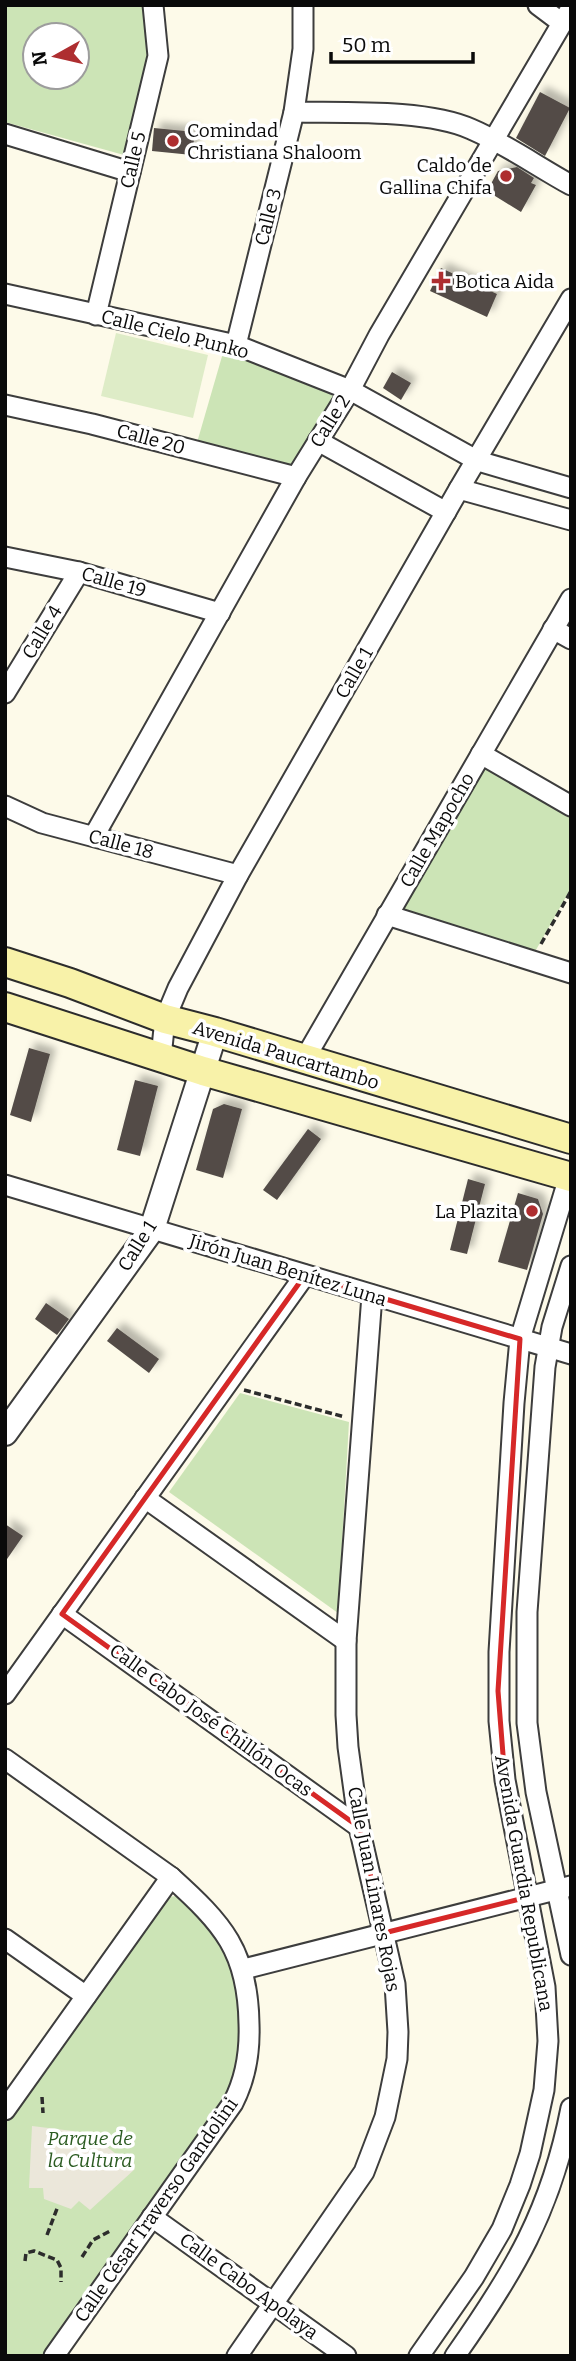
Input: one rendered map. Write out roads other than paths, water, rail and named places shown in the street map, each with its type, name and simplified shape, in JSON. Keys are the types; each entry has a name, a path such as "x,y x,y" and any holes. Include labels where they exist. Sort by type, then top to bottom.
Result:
{"main road":[{"name":"Avenida Paucartambo","path":"5,962 165,1019 571,1139"},
{"name":"Avenida Paucartambo","path":"5,1007 203,1071 570,1177"}],"street":[{"name":"Calle 5","path":"96,315 158,56 153,5"},
{"name":"Calle 3","path":"236,345 294,112 303,49 303,5"},
{"path":"538,5 566,15"},
{"name":"Calle 2","path":"94,836 296,477 350,390 379,335 566,15"},
{"path":"294,112 388,114 445,121 470,128 571,185"},
{"path":"5,134 130,172"},
{"name":"Calle Cielo Punko","path":"5,294 236,345 350,390 478,461 571,488"},
{"name":"Calle 1","path":"161,1057 165,1019 178,988 238,875 571,299"},
{"name":"Calle 20","path":"5,405 92,424 296,477"},
{"path":"318,441 446,512"},
{"path":"460,489 571,520"},
{"name":"Calle 19","path":"5,557 79,572 220,613"},
{"name":"Calle 4","path":"5,693 79,572"},
{"name":"Calle Mapocho","path":"304,1060 571,599"},
{"path":"553,629 571,639"},
{"path":"481,754 571,806"},
{"name":"Calle 18","path":"5,806 42,823 238,875"},
{"path":"387,915 571,973"},
{"name":"Calle 1","path":"5,1433 152,1229 215,1032"},
{"name":"Avenida Guardia Republicana","path":"419,2356 474,2277 502,2229 520,2185 540,2114 547,2066 547,2014 542,1965 505,1780 498,1691 520,1339 570,1177"},
{"name":"Jirón Juan Benítez Luna","path":"5,1185 571,1354"},
{"name":"Avenida Guardia Republicana","path":"571,1266 547,1347 527,1612 525,1687 532,1770 564,1888 571,1955"},
{"path":"5,1694 305,1275"},
{"name":"Calle Juan Linares Rojas","path":"237,2356 353,2190 375,2147 393,2086 398,2032 395,1984 359,1827 348,1746 346,1641 372,1295"},
{"path":"145,1497 346,1641"},
{"name":"Calle Cabo José Chillón Ocas","path":"62,1614 359,1827"},
{"name":"Calle César Traverso Gandolini","path":"5,1759 171,1877 192,1896 222,1930 237,1953 244,1969 248,1991 250,2038 240,2090 54,2356"},
{"path":"5,2110 171,1877"},
{"path":"244,1969 564,1888"},
{"path":"5,1939 86,1996"},
{"path":"454,2356 495,2299 529,2239 556,2172 571,2108"},
{"name":"Calle Cabo Apolaya","path":"152,2217 346,2356"}],"place":[{"name":"Comindad Christiana Shaloom","path":"173,141"},
{"name":"Caldo de Gallina Chifa","path":"506,176"},
{"name":"Botica Aida","path":"441,281"},
{"name":"La Plazita","path":"532,1211"}],"park label":[{"name":"Parque de la Cultura","path":"90,2149"}]}
